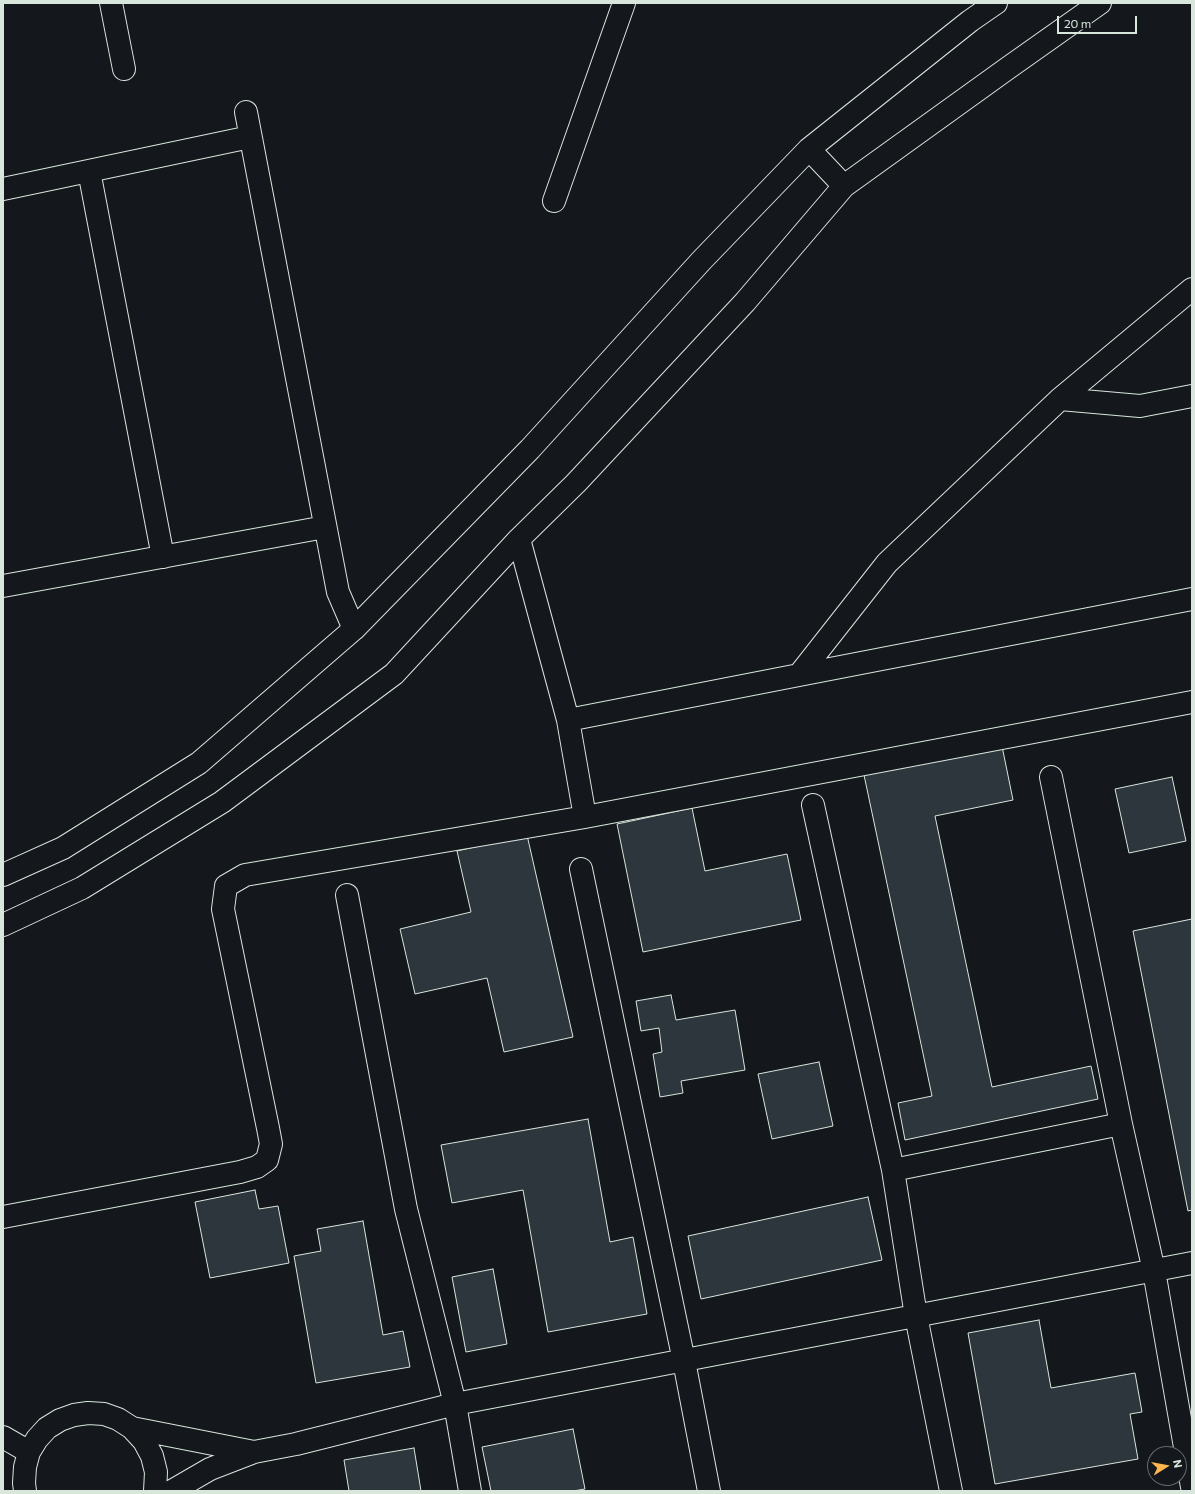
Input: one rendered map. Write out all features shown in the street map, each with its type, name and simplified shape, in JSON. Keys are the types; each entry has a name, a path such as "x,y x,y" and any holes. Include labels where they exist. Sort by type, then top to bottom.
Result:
{"street":[{"path":"111,3 124,69"},
{"path":"554,201 624,3"},
{"path":"3,875 63,848 199,763 354,629 530,450 702,260 809,150 970,20 996,3"},
{"path":"3,925 82,888 222,802 394,674 519,539 576,483 740,308 844,186 1100,3"},
{"path":"246,112 338,592 354,629"},
{"path":"3,189 250,137"},
{"path":"809,150 844,186"},
{"path":"90,171 163,557"},
{"path":"798,675 887,563 1060,399 1192,289"},
{"path":"1060,399 1140,406 1192,396"},
{"path":"3,586 325,527"},
{"path":"519,539 568,720 585,816"},
{"path":"568,720 1192,599"},
{"path":"3,1217 240,1172 257,1167 267,1160 271,1144 223,909 226,886 245,875 585,816 1192,702"},
{"path":"1051,776 1121,1124 1154,1271 1192,1487"},
{"path":"813,805 893,1170 916,1316 951,1491"},
{"path":"581,869 684,1361 709,1491"},
{"path":"347,895 406,1209 455,1404 470,1491"},
{"path":"893,1170 1121,1124"},
{"path":"172,1491 210,1469 254,1452 296,1444 455,1404 1192,1263"},
{"path":"25,1491 25,1467 29,1452 37,1439 47,1428 60,1420 74,1415 88,1413 104,1414 118,1419 132,1428 144,1441 152,1456 156,1472 155,1491"},
{"path":"132,1428 254,1452"},
{"path":"3,1437 29,1452"}],"building":[{"path":"1002,746 1013,800 935,816 992,1087 1091,1066 1098,1099 905,1140 898,1103 932,1096 864,775"},
{"path":"1172,777 1186,841 1129,853 1115,789"},
{"path":"692,808 705,871 787,854 801,920 643,952 617,824"},
{"path":"527,835 573,1037 504,1052 487,978 415,994 400,929 471,912 457,851"},
{"path":"1192,919 1192,1210 1188,1211 1133,931"},
{"path":"671,995 676,1020 735,1010 745,1070 681,1081 683,1093 660,1097 653,1054 662,1052 659,1028 641,1031 636,1001"},
{"path":"819,1062 833,1126 772,1139 758,1074"},
{"path":"588,1119 610,1242 633,1237 647,1314 548,1332 523,1190 452,1203 441,1145"},
{"path":"255,1190 259,1209 278,1206 289,1263 210,1278 195,1202"},
{"path":"868,1197 882,1260 701,1299 688,1236"},
{"path":"363,1221 383,1335 403,1331 410,1367 316,1383 294,1256 321,1251 317,1229"},
{"path":"493,1269 507,1344 466,1352 452,1277"},
{"path":"1039,1320 1051,1388 1135,1373 1142,1412 1130,1414 1138,1459 995,1484 968,1333"},
{"path":"573,1429 585,1489 573,1491 491,1491 482,1447"},
{"path":"414,1448 421,1491 349,1491 344,1460"}]}
